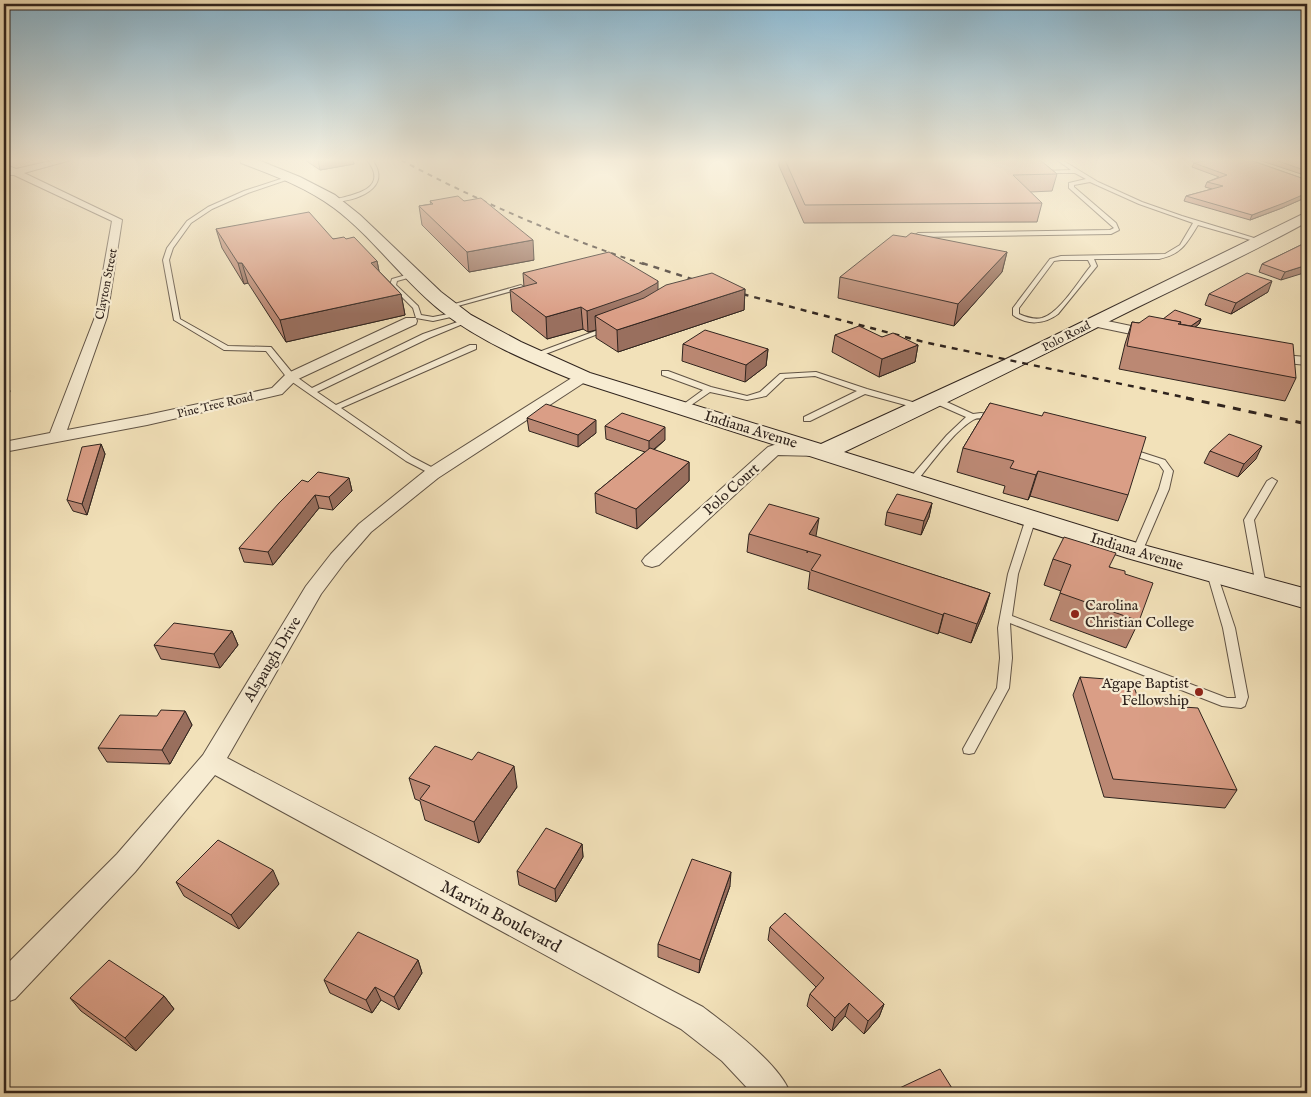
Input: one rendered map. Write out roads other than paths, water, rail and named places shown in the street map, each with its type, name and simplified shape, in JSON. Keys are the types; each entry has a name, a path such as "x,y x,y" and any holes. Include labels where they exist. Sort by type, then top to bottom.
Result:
{"main road":[{"name":"Indiana Avenue","path":"345,211 413,276 458,314 501,341 583,377 1137,552 1307,599"},
{"name":"Polo Road","path":"824,452 928,404 1305,219"}],"street":[{"name":"Clayton Street","path":"57,437 101,317 117,220 98,211"},
{"name":"Pine Tree Road","path":"4,447 147,420 277,391 291,377 411,321"},
{"path":"1093,322 1169,338"},
{"path":"1254,355 1307,361"},
{"name":"Alspaugh Drive","path":"4,988 126,863 212,762 313,591 338,558 372,522 434,472 583,377"},
{"name":"Polo Court","path":"652,561 774,450 824,452"},
{"name":"Marvin Boulevard","path":"212,762 692,1018 733,1050 774,1093"}],"lane":[{"path":"205,211 189,222 170,248 166,260 177,320 227,348 268,349 291,377 337,407 409,459 434,472"},
{"path":"918,235 1111,232 1117,229 1099,211"},
{"path":"1161,211 1196,224 1261,241"},
{"path":"1090,258 1094,266 1053,316 1042,321 1016,315 1014,312 1016,308 1052,260 1090,258 1159,257 1172,255 1178,250 1196,224"},
{"path":"413,276 394,280 393,285 416,307 418,317 433,319 458,314 529,286"},
{"path":"312,391 426,336 458,314"},
{"path":"532,356 615,325"},
{"path":"337,407 473,347"},
{"path":"665,373 709,389 747,398 762,394 783,376 816,374 864,391 928,404 972,417 982,416 1008,421"},
{"path":"684,408 709,389"},
{"path":"807,420 864,391"},
{"path":"913,480 972,417"},
{"path":"1120,449 1162,462 1169,472 1164,489 1137,552"},
{"path":"1261,586 1249,520 1272,481"},
{"path":"969,749 1003,688 1006,658 1004,628 1013,574 1031,518"},
{"path":"1007,618 1226,703 1240,703 1242,697 1229,628 1212,573"}],"railway":[{"path":"506,211 583,243 646,265"},
{"path":"642,263 704,283"},
{"path":"731,291 924,342 1192,399"},
{"path":"1186,398 1307,424"}],"place":[{"name":"Carolina Christian College","path":"1075,614"},
{"name":"Agape Baptist Fellowship","path":"1199,692"}]}
